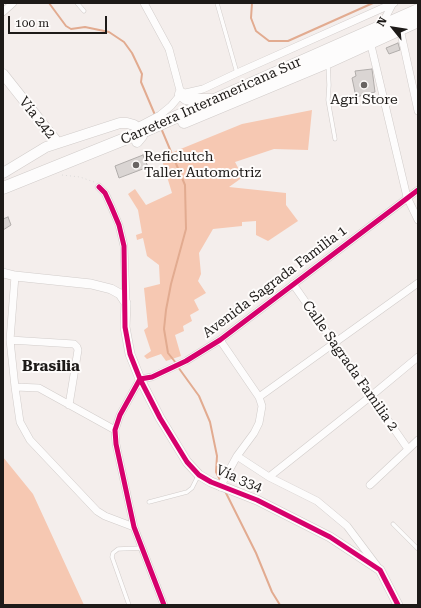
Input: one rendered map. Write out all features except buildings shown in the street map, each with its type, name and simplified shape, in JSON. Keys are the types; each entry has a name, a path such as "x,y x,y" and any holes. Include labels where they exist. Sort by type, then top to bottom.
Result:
{"highway":[{"name":"Carretera Interamericana Sur","path":"3,188 328,62 369,38 381,27 418,10"},
{"name":"Carretera Interamericana Sur","path":"3,196 56,174 214,100 369,38 400,29 418,21"},
{"path":"181,94 186,98 197,100 214,100"}],"main road":[{"name":"Vía 242","path":"3,74 57,142"},
{"name":"Vía 242","path":"3,173 57,142 120,123 127,123 139,134"}],"street":[{"path":"3,12 13,3"},
{"path":"144,3 169,49 181,94"},
{"path":"139,134 171,106 181,94 203,89 393,3"},
{"path":"381,27 393,3"},
{"path":"400,29 418,111"},
{"path":"369,38 407,198 418,220"},
{"path":"99,187 111,206 119,225 124,246 126,303"},
{"name":"Avenida Sagrada Familia 1","path":"140,379 152,377 186,361 220,340 418,190"},
{"path":"3,273 15,276 104,287 120,294 126,303"},
{"path":"15,276 10,340 20,422 30,440 97,510 105,516 134,527"},
{"path":"259,397 418,283"},
{"name":"Calle Sagrada Familia 2","path":"293,284 408,449"},
{"name":"Vía 334","path":"126,303 127,339 130,354 140,379 160,418 187,462 199,474 220,486 257,500 330,537 380,570 398,605"},
{"path":"10,340 74,344 77,346 78,350 69,405"},
{"path":"220,340 259,397 262,406 259,422 254,433 237,456 220,486"},
{"path":"269,477 418,357"},
{"path":"140,379 120,415 115,430 116,444 134,527 164,605"},
{"path":"15,387 39,388 115,430"},
{"path":"370,485 418,440"},
{"path":"237,456 269,477 317,501 347,526 380,570"}],"lane":[{"path":"77,3 84,11"},
{"path":"217,3 237,73"},
{"path":"328,62 328,100 335,138"},
{"path":"149,502 187,492 192,488 199,474"},
{"path":"393,524 418,549"},
{"path":"129,605 112,557 113,553 118,549 142,548"}],"path":[{"path":"56,174 89,179 99,187"}],"shaded area":[{"path":"312,110 308,150 274,149 235,162 243,177 229,187 286,193 286,205 298,221 268,241 256,235 256,221 242,222 242,226 213,229 199,253 201,274 198,281 206,293 194,300 199,310 190,315 192,321 183,326 184,331 175,335 181,356 166,361 161,354 147,359 144,356 151,351 144,330 148,327 144,288 160,284 159,265 147,256 143,238 137,240 136,235 142,233 138,210 128,194 135,189 146,205 172,193 161,157 242,124"},
{"path":"3,457 33,494 84,605 3,605"}],"waterway":[{"path":"49,3 66,26 71,29 85,27 109,32 124,42 132,53 142,74 141,82 155,115"},
{"path":"252,3 251,18 256,31 269,41 288,41 373,3"},
{"path":"161,128 185,185 186,229 171,284 164,329 168,353 176,363"},
{"path":"178,367 199,396 210,422 217,456 216,472 221,482"},
{"path":"225,491 256,553 272,592 280,605"}],"cycle path":[{"path":"99,187 105,193 111,206 119,225 124,246 125,327 130,354 140,379 160,418 187,462 199,475 211,482 257,500 330,537 380,570 398,605"},
{"path":"164,605 134,527 116,444 115,430 120,415 140,379 152,377 186,361 220,340 418,190"}],"place":[{"name":"Agri Store","path":"364,85"},
{"name":"Reficlutch Taller Automotriz","path":"136,165"}],"district":[{"name":"Brasilia","path":"51,367"}]}
